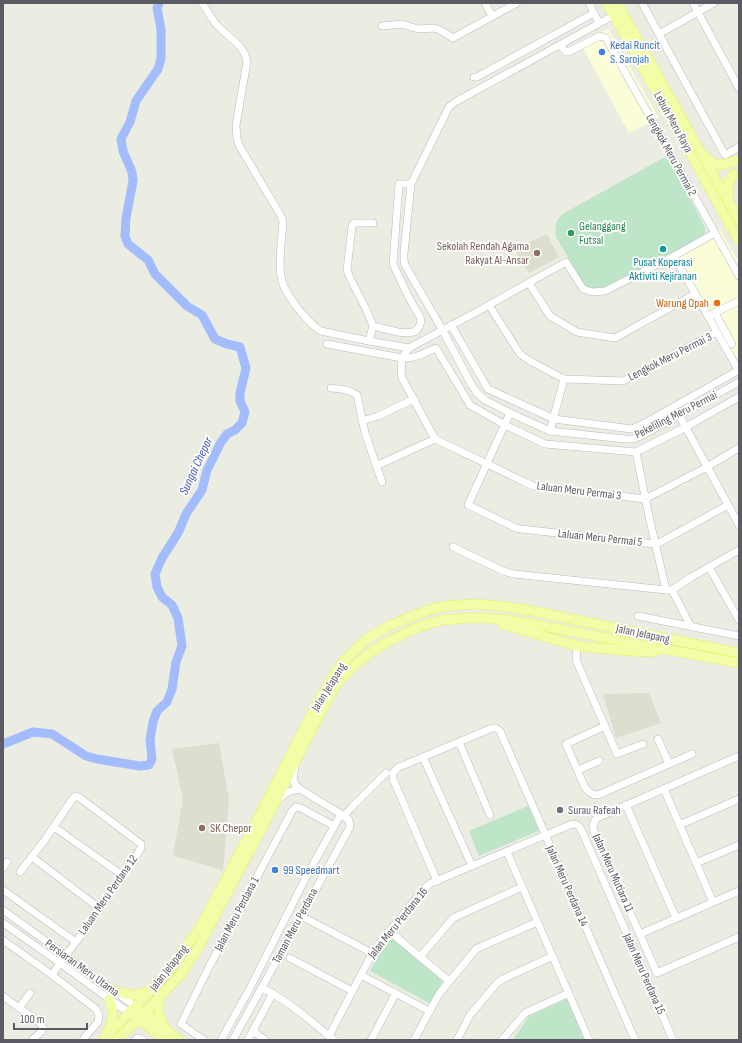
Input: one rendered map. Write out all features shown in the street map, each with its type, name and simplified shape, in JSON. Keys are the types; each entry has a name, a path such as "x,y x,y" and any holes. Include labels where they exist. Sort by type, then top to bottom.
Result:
{"main road":[{"name":"Lebuh Meru Raya","path":"607,3 617,10 695,142 714,180 739,221"},
{"name":"Lebuh Meru Raya","path":"617,10 695,161 739,241"},
{"path":"695,142 710,162 714,164 719,165 739,161"},
{"path":"695,161 714,180 714,192 725,216"},
{"path":"714,180 739,161"},
{"path":"714,180 736,172"},
{"path":"731,207 727,193 728,184 736,172"},
{"name":"Jalan Jelapang","path":"104,1039 170,970 202,924 331,679 343,662 371,636 422,612 447,606 477,604 532,611 739,653"},
{"path":"470,618 507,626 577,646 630,651 678,652"},
{"name":"Jalan Jelapang","path":"118,1038 141,1016 180,974 198,948 330,695 338,683 359,661 385,643 410,631 442,620 486,618 510,620 739,663"},
{"path":"110,989 129,995 137,995 144,993 155,986"},
{"path":"160,995 158,1006 159,1016 166,1036"},
{"path":"104,1039 113,1019 113,1008 109,999"},
{"name":"Persiaran Meru Utama","path":"133,1010 166,1036"},
{"name":"Persiaran Meru Utama","path":"141,1016 157,1033 179,1040"},
{"path":"118,1038 136,1028 150,1029 157,1033"}],"street":[{"path":"202,3 215,23 244,50 247,56 236,125 237,139 240,147 281,216 283,222 280,271 283,284 290,297 308,321 322,331 409,348"},
{"path":"485,3 492,16"},
{"path":"382,26 402,24 418,29 434,28 453,38 517,3"},
{"path":"589,3 599,23"},
{"path":"642,3 725,155 739,147"},
{"path":"693,3 739,88"},
{"path":"658,34 714,3"},
{"path":"373,326 407,333 417,330 420,325 420,317 393,264 399,184 411,184 450,106 456,101 599,23 617,10"},
{"path":"474,77 477,77 594,12"},
{"name":"Lengkok Meru Permai 2","path":"560,45 566,52 568,52 600,36 606,38 739,276"},
{"name":"Pekeliling Meru Permai","path":"411,184 404,260 471,384 477,393 485,400 550,431 633,439 739,382"},
{"path":"369,340 373,326 347,270 352,226 354,223 373,223"},
{"path":"376,466 435,439 402,378 402,358 409,348 566,262 583,289 592,292 605,292 715,233"},
{"path":"674,256 717,332 732,344"},
{"path":"529,283 550,316 577,332 615,338 695,294"},
{"path":"708,316 739,301"},
{"name":"Lengkok Meru Permai 3","path":"489,304 520,354 564,379 622,381 717,332"},
{"path":"451,325 488,389 554,419 632,429 739,370 732,344 715,313"},
{"path":"327,344 409,359 436,348 470,405 505,425 545,444 636,452 686,427 739,397"},
{"path":"550,431 564,379"},
{"path":"331,388 347,390 357,395 368,445 382,482"},
{"path":"362,421 378,416 414,399"},
{"path":"486,464 510,413"},
{"path":"679,415 739,525"},
{"name":"Laluan Meru Permai 3","path":"435,439 533,486 645,499"},
{"path":"645,499 739,448"},
{"path":"636,452 655,544 669,590 692,627"},
{"name":"Laluan Meru Permai 5","path":"486,464 468,505 521,529 655,544 728,505"},
{"path":"453,547 503,571 514,574 669,590 739,550"},
{"path":"709,567 739,620"},
{"path":"638,616 739,636"},
{"path":"577,646 576,660 617,754 643,744"},
{"path":"605,726 566,744 585,788 594,795 598,795 692,754"},
{"name":"Jalan Meru Perdana 14","path":"459,742 492,728 496,728 500,731 635,1040"},
{"path":"658,739 669,764"},
{"path":"437,881 393,779 393,773 397,768 459,742 490,815"},
{"path":"423,756 472,866"},
{"name":"Jalan Meru Mutiara 11","path":"739,756 597,818 593,828 656,973 739,937"},
{"path":"297,758 293,778 295,784 300,789 343,815"},
{"path":"578,770 599,760"},
{"path":"221,1040 250,990 277,934 334,826 343,815 386,773"},
{"path":"275,803 283,794 300,789"},
{"path":"664,789 713,902"},
{"name":"Laluan Meru Perdana 12","path":"52,975 141,848 141,844 76,796 73,798 54,826"},
{"path":"679,825 739,799"},
{"path":"626,805 676,918"},
{"name":"Jalan Meru Perdana 1","path":"203,1040 181,1024 209,967 292,811 296,807 301,808 334,826"},
{"name":"Taman Meru Perdana","path":"234,1040 350,827 349,820 343,815"},
{"name":"Jalan Meru Perdana 16","path":"331,1038 352,991 372,953 426,887 432,883 572,824"},
{"name":"Jalan Meru Perdana 15","path":"572,824 578,825 581,829 673,1040"},
{"path":"20,872 54,826 122,875"},
{"path":"696,863 739,844"},
{"path":"507,852 589,1040"},
{"path":"32,857 99,908"},
{"path":"420,956 453,918 522,887"},
{"path":"3,890 76,942"},
{"path":"640,934 739,891"},
{"name":"Persiaran Meru Utama","path":"3,910 66,955 110,989 133,1010"},
{"path":"301,916 372,953"},
{"path":"414,1040 439,994 476,949 537,922"},
{"name":"Persiaran Meru Utama","path":"3,923 109,999 133,1010"},
{"path":"389,931 449,981"},
{"path":"277,934 288,940"},
{"path":"3,940 96,1009 99,1015 98,1022 84,1038"},
{"path":"456,1040 470,1016 497,983 503,978 553,956"},
{"path":"290,958 352,991"},
{"path":"361,975 429,1011"},
{"path":"262,988 273,993 331,1038"},
{"path":"248,1040 273,993"},
{"path":"371,1040 396,993"},
{"path":"502,1040 524,1013 569,993"},
{"path":"19,1008 30,994"},
{"path":"3,996 40,1023 43,1027 42,1031 32,1040"},
{"path":"253,1031 265,1040"},
{"path":"135,1040 137,1038 141,1038 143,1040"}],"shaded area":[{"path":"608,29 659,118 629,133 580,43"},
{"path":"663,158 669,159 705,227 703,236 607,289 600,290 586,288 556,237 556,223 566,212"},
{"path":"720,230 739,262 739,370 674,257"},
{"name":"Sekolah Rendah Agama Rakyat Al-Ansar","path":"547,234 559,257 529,273 514,249"},
{"path":"649,693 661,723 616,738 603,694"},
{"name":"SK Chepor","path":"219,743 229,799 223,870 173,856 183,798 172,749"},
{"path":"530,805 541,830 479,856 469,831"},
{"path":"394,934 444,980 429,1003 370,971 380,953"},
{"path":"569,998 587,1040 513,1040 529,1016"}],"waterway":[{"name":"Sungai Chepor","path":"3,744 33,732 52,734 86,756 140,766 149,765 152,759 150,740 153,722 157,711 167,702 172,689 176,662 182,646 178,618 172,605 162,597 157,587 155,574 162,558 178,533 186,514 202,490 207,470 221,442 227,434 235,430 242,423 245,412 240,401 240,393 246,368 240,347 215,339 202,315 187,306 155,274 148,260 128,244 125,236 126,218 133,181 132,172 123,151 121,139 130,122 136,101 158,69 161,59 161,29 157,8 159,3"}],"place":[{"name":"Kedai Runcit S. Sarojah","path":"602,52"},
{"name":"Gelanggang Futsal","path":"571,233"},
{"name":"Pusat Koperasi Aktiviti Kejiranan","path":"663,249"},
{"name":"Sekolah Rendah Agama Rakyat Al-Ansar","path":"537,253"},
{"name":"Warung Opah","path":"717,303"},
{"name":"Surau Rafeah","path":"560,810"},
{"name":"SK Chepor","path":"202,828"},
{"name":"99 Speedmart","path":"275,870"}]}
